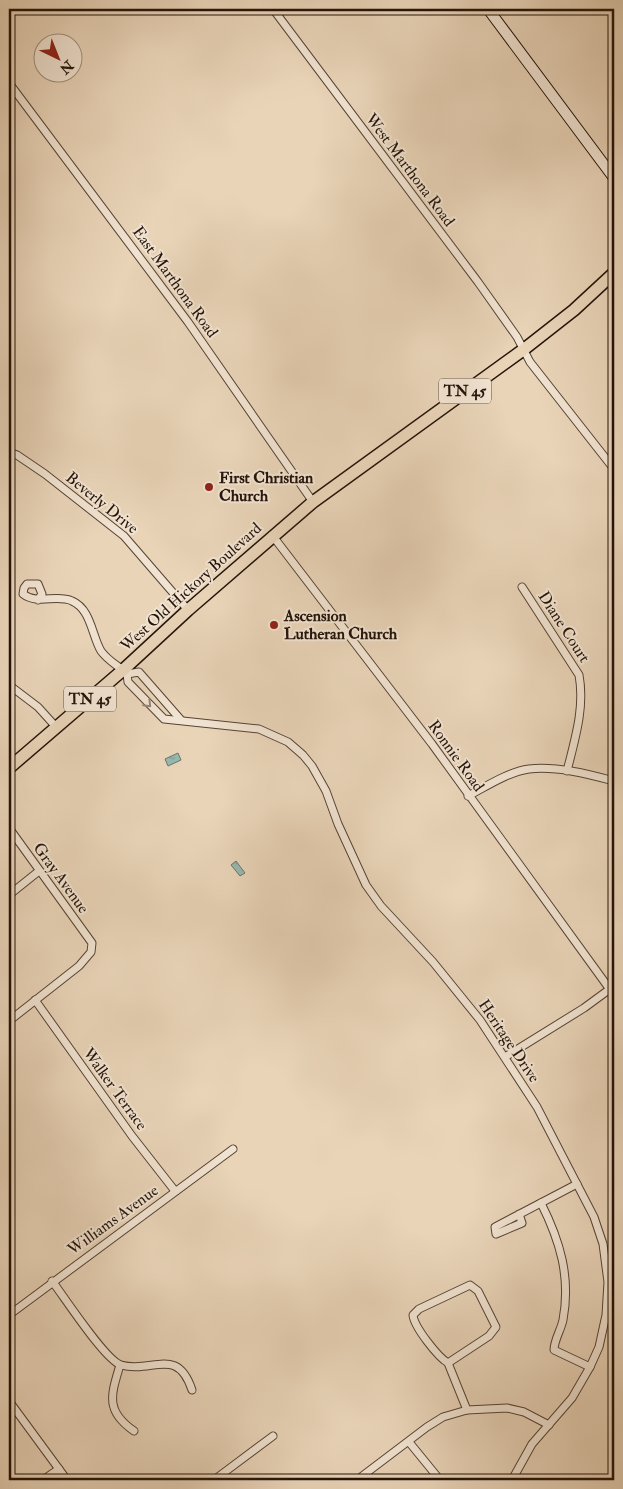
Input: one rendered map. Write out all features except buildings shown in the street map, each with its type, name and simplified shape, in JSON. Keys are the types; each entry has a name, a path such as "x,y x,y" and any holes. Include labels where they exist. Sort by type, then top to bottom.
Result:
{"main road":[{"path":"488,9 614,178"},
{"name":"West Old Hickory Boulevard","path":"9,768 125,672 188,610 272,535 313,502 523,350 574,310 614,273"}],"street":[{"name":"West Marthona Road","path":"273,9 478,282 517,337 530,362 614,469"},
{"name":"East Marthona Road","path":"9,83 193,329 313,502"},
{"name":"Beverly Drive","path":"9,452 17,455 45,474 124,536 188,610"},
{"name":"Ronnie Road","path":"272,535 613,990"},
{"name":"Diane Court","path":"522,587 579,675 582,689 580,714 567,771"},
{"name":"Heritage Drive","path":"38,600 50,598 72,601 81,608 101,650 107,658 125,672 128,682 164,719 181,720 190,723 240,725 259,729 288,742 303,755 323,785 338,824 366,885 392,919 454,986 505,1057 553,1135 600,1233 608,1271 605,1320 598,1347 590,1367 567,1405 528,1450 512,1480"},
{"name":"Heritage Drive","path":"125,672 139,672 181,720"},
{"path":"9,685 38,707 57,728"},
{"path":"468,796 511,774 530,769 567,771 614,781"},
{"name":"Gray Avenue","path":"9,828 92,943 91,952 86,959 35,1000"},
{"path":"9,895 39,871"},
{"path":"505,1057 613,990"},
{"path":"9,1021 35,1000"},
{"name":"Walker Terrace","path":"35,1000 132,1136 175,1192"},
{"name":"Williams Avenue","path":"9,1314 233,1149"},
{"path":"519,1214 577,1184"},
{"path":"541,1203 558,1241 566,1274 566,1299 563,1320 554,1346 557,1352 590,1367"},
{"path":"52,1281 107,1355 120,1364 139,1366 162,1362 171,1364 180,1368 188,1379 192,1390"},
{"path":"448,1363 489,1336 496,1327 478,1291 470,1285 419,1309 413,1315 416,1324 441,1358 448,1363 467,1410"},
{"path":"120,1364 111,1398 113,1408 118,1418 134,1431"},
{"path":"9,1400 67,1480"},
{"path":"357,1480 427,1427 443,1417 467,1410 507,1408 524,1412 549,1425"},
{"path":"214,1480 273,1436"},
{"path":"409,1442 440,1480"},
{"path":"43,1480 59,1469"}],"water":[{"path":"178,753 181,760 168,766 165,759"},
{"path":"236,861 245,873 240,876 231,865"}],"place":[{"name":"First Christian Church","path":"209,487"},
{"name":"Ascension Lutheran Church","path":"274,625"}]}
